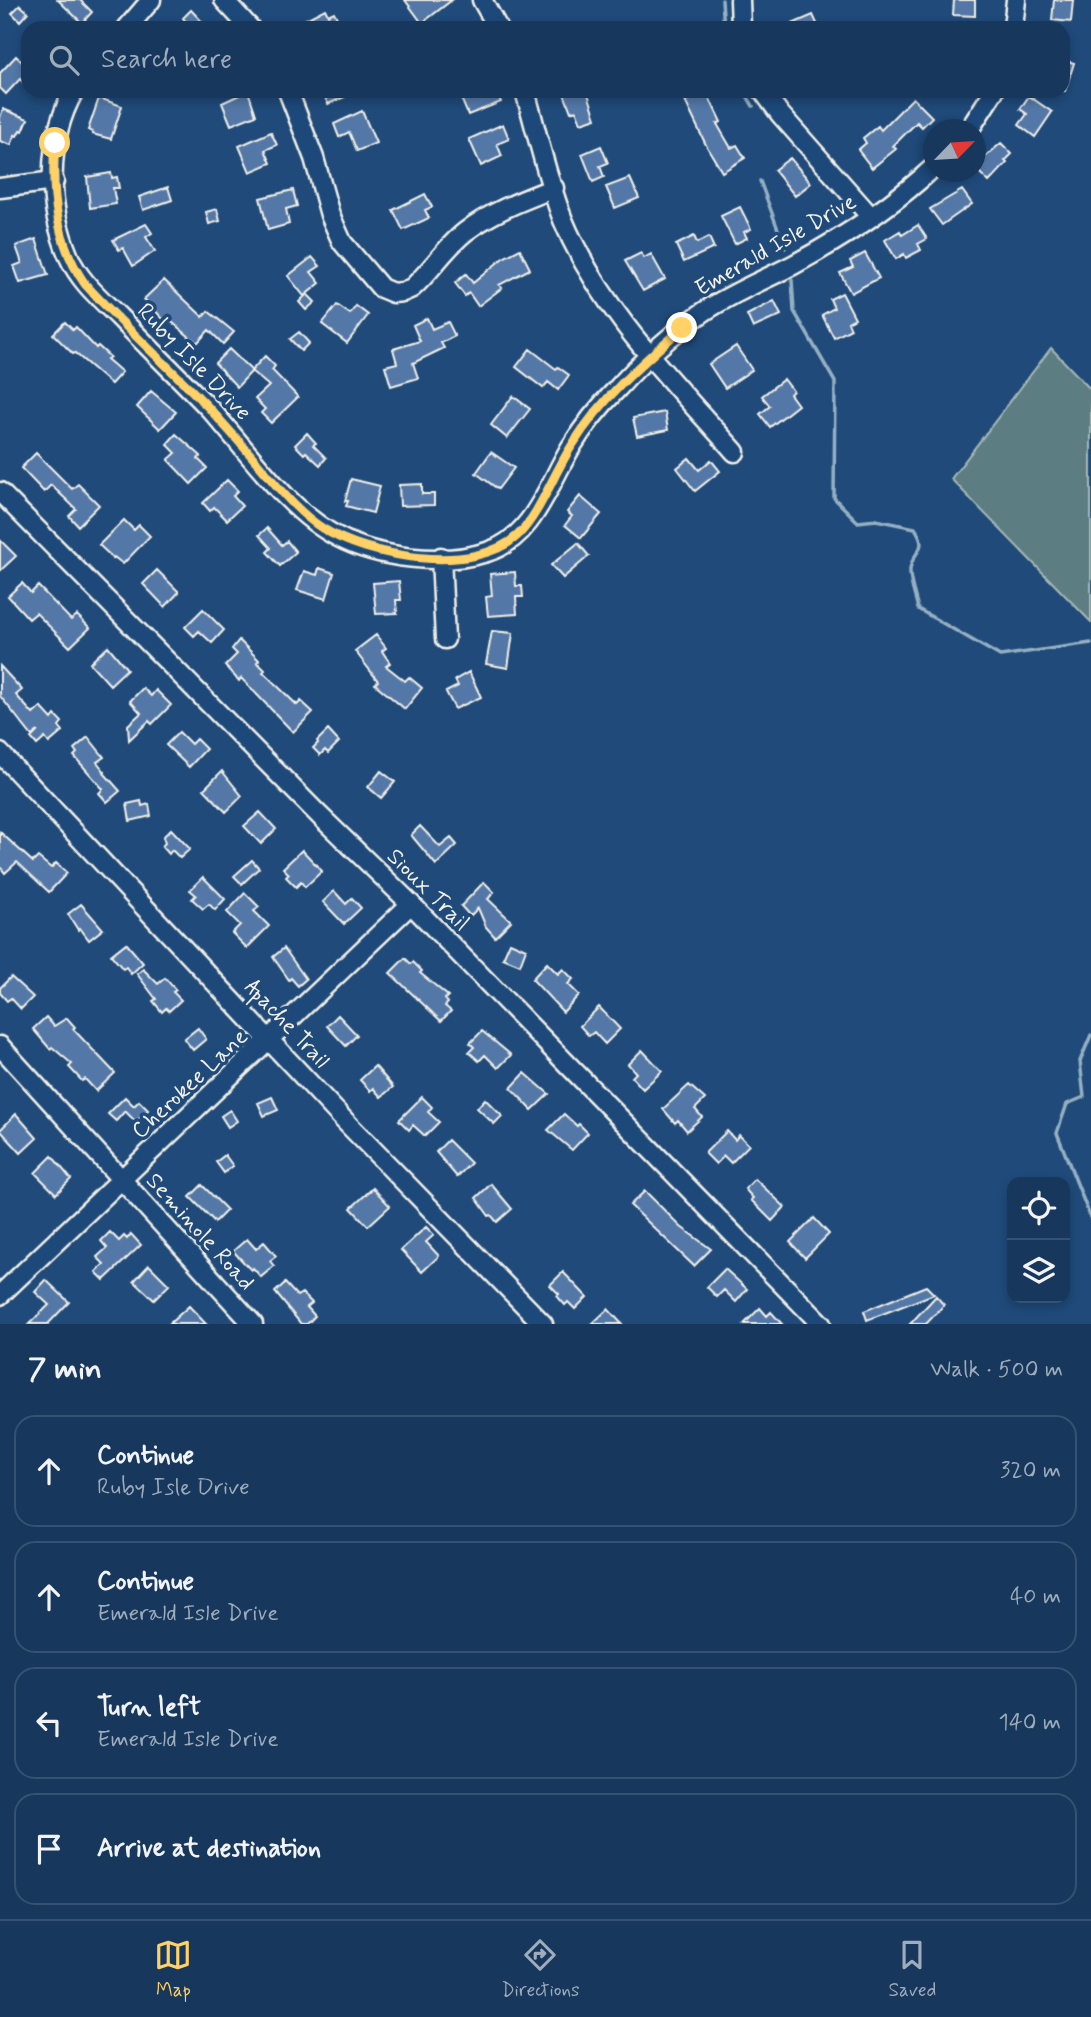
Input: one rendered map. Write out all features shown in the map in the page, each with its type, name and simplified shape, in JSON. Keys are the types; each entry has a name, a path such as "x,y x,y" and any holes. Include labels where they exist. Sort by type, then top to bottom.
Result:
{"street":[{"path":"133,21 151,0"},
{"path":"224,0 244,21"},
{"path":"482,0 494,21"},
{"path":"740,0 741,21"},
{"path":"1014,21 1016,0"},
{"name":"Ruby Isle Drive","path":"71,98 61,118 55,143 55,201 65,246 85,284 209,408 296,508 335,536 364,548 396,555 441,557"},
{"path":"291,98 314,158 335,229 350,254 380,288 389,292 403,292 412,288 464,233 483,220 554,188"},
{"path":"527,98 563,219 584,262 620,320 735,452"},
{"path":"768,98 871,217"},
{"path":"976,119 990,98"},
{"name":"Emerald Isle Drive","path":"441,557 484,553 500,547 519,534 530,521 552,479 589,421 650,356 706,310 795,264 871,217 923,175"},
{"path":"0,188 54,181"},
{"name":"Sioux Trail","path":"0,492 320,816 411,904 821,1324"},
{"path":"441,557 445,639"},
{"name":"Apache Trail","path":"0,753 271,1039 344,1120 543,1324"},
{"name":"Cherokee Lane","path":"0,1295 411,904"},
{"name":"Seminole Road","path":"0,1046 253,1324"}],"green space":[{"path":"1051,348 1091,390 1091,622 951,479"}],"building":[{"path":"58,0 80,0 92,12 84,21 80,21"},
{"path":"405,0 452,0 425,21 421,21"},
{"path":"954,0 975,0 975,16 953,15"},
{"path":"1054,0 1073,0 1071,22 1052,20"},
{"path":"20,5 28,12 20,21 12,13"},
{"path":"325,9 328,15 334,12 338,21 307,21 306,19"},
{"path":"191,10 201,21 185,21 183,18"},
{"path":"813,15 816,21 799,21"},
{"path":"16,56 21,61 21,80 6,94 0,88 0,73"},
{"path":"99,98 122,106 111,139 92,134 88,130"},
{"path":"233,98 250,98 256,115 231,125 222,103"},
{"path":"325,98 342,98 328,104"},
{"path":"461,98 499,98 501,102 468,115"},
{"path":"566,98 589,98 596,118 581,123 576,110 571,112"},
{"path":"691,98 709,98 721,122 717,124 731,148 737,145 745,158 722,172 685,101"},
{"path":"913,98 932,117 923,119 922,127 917,122 893,146 896,149 872,168 858,150 866,143 863,138 878,126 881,130"},
{"path":"1028,98 1032,98 1052,112 1035,137 1019,125 1027,114 1020,109"},
{"path":"3,109 28,119 23,131 20,130 17,136 15,135 11,145 0,141 0,118"},
{"path":"362,111 376,143 357,151 349,132 339,137 334,124"},
{"path":"503,124 509,139 497,144 502,156 481,166 469,139"},
{"path":"271,132 277,145 265,150 271,163 250,172 239,146"},
{"path":"1001,143 1012,154 989,182 986,179 986,156"},
{"path":"601,146 608,163 600,166 604,177 593,182 582,154"},
{"path":"790,158 811,183 795,196 774,170"},
{"path":"111,173 112,178 117,177 119,188 113,188 116,204 90,208 87,177"},
{"path":"630,178 639,198 615,208 606,187"},
{"path":"168,187 172,200 143,210 139,197"},
{"path":"293,190 297,206 286,209 289,224 268,230 260,198"},
{"path":"962,190 972,204 942,225 930,209"},
{"path":"425,194 432,207 425,210 429,218 403,230 393,210"},
{"path":"740,207 751,229 744,232 747,238 735,244 721,216"},
{"path":"217,209 220,221 209,224 206,212"},
{"path":"146,224 152,233 146,237 155,251 133,266 123,248 119,250 113,240"},
{"path":"918,225 927,239 918,244 921,250 906,258 904,254 896,259 885,240 900,231 902,235"},
{"path":"694,236 697,243 709,237 714,248 684,262 676,245"},
{"path":"36,239 48,275 20,283 14,266 22,263 16,246"},
{"path":"520,249 530,269 499,285 502,288 478,306 469,293 465,296 455,283 466,274 473,283 503,258"},
{"path":"641,253 644,258 651,254 665,279 643,291 625,261"},
{"path":"865,253 879,278 851,293 840,273 853,267 850,261"},
{"path":"312,257 320,266 311,272 320,283 304,296 288,276"},
{"path":"164,280 203,317 208,311 234,332 223,344 209,330 197,343 167,318 164,320 144,299"},
{"path":"842,293 855,318 848,322 851,329 834,338 822,315 834,308 830,299"},
{"path":"307,294 315,302 306,310 299,302"},
{"path":"774,301 781,315 753,328 747,315"},
{"path":"337,305 350,314 356,306 368,315 347,343 322,324"},
{"path":"427,318 432,329 448,322 455,336 441,343 444,348 413,363 418,378 391,386 385,366 397,363 393,349 420,341 413,325"},
{"path":"65,322 73,330 76,327 96,348 98,346 110,357 107,359 122,372 111,384 53,334"},
{"path":"299,332 309,343 301,351 290,339"},
{"path":"736,346 752,370 725,388 709,364"},
{"path":"229,349 252,371 237,387 215,363"},
{"path":"530,349 556,369 558,367 569,375 558,390 548,382 543,388 516,367"},
{"path":"265,356 275,366 272,370 298,397 271,423 261,413 265,409 255,399 269,386 251,371"},
{"path":"784,379 793,391 790,394 798,405 770,427 760,414 770,406 762,396"},
{"path":"151,391 176,412 160,429 137,407"},
{"path":"513,396 530,409 507,438 491,425"},
{"path":"665,412 668,430 637,436 633,418"},
{"path":"307,433 316,443 313,445 326,458 320,465 295,445"},
{"path":"176,434 201,456 198,459 207,468 191,484 168,460 176,453 167,444"},
{"path":"491,452 514,468 498,489 476,473"},
{"path":"36,453 72,489 78,484 99,505 78,526 69,516 76,509 51,485 44,492 21,468"},
{"path":"689,458 699,470 711,460 720,471 695,491 677,468"},
{"path":"351,479 380,486 373,513 346,506"},
{"path":"227,480 238,491 233,496 242,506 227,520 214,507 210,511 203,503"},
{"path":"422,484 422,494 434,494 434,505 400,506 399,485"},
{"path":"580,496 601,514 581,538 565,525 572,516 567,512"},
{"path":"124,520 134,530 139,525 150,536 123,564 99,545"},
{"path":"267,528 282,545 287,541 296,552 280,566 267,552 271,548 259,535"},
{"path":"0,540 16,556 0,571"},
{"path":"578,543 589,556 563,578 551,565"},
{"path":"319,568 334,573 326,599 297,590 304,571 317,575"},
{"path":"157,570 179,592 165,607 143,584"},
{"path":"515,572 516,586 522,586 523,597 516,597 517,614 488,616 486,597 492,596 490,574"},
{"path":"399,581 401,600 396,600 397,613 376,614 373,583"},
{"path":"22,583 31,593 38,586 71,620 77,615 90,628 70,647 36,613 29,619 8,596"},
{"path":"203,609 224,630 212,643 199,631 194,636 185,627"},
{"path":"492,631 513,633 508,668 486,664"},
{"path":"376,635 386,648 382,651 390,663 386,666 405,681 409,677 422,688 405,709 375,684 378,681 355,651"},
{"path":"239,640 259,660 257,662 265,670 263,672 297,705 301,701 313,712 293,732 241,678 239,681 225,666 237,654 232,649"},
{"path":"108,646 127,669 110,685 90,663"},
{"path":"0,666 22,690 16,695 33,714 41,707 52,719 55,715 62,722 59,726 63,731 49,743 45,738 37,745 31,738 38,731 32,736 0,696"},
{"path":"469,672 481,697 455,709 446,692 458,686 455,680"},
{"path":"143,688 151,696 156,690 171,705 152,724 149,721 129,740 128,725 141,713 130,701"},
{"path":"328,730 339,742 328,753 325,750 320,755 313,748"},
{"path":"179,732 191,744 196,739 206,749 189,767 166,745"},
{"path":"88,737 104,757 97,762 120,791 107,802 99,793 103,789 74,756 77,753 74,749"},
{"path":"222,771 242,796 226,812 204,789"},
{"path":"381,771 395,782 381,798 368,787"},
{"path":"141,801 142,806 149,804 151,816 130,821 127,804"},
{"path":"260,812 276,829 261,844 244,826"},
{"path":"420,826 440,847 451,838 457,845 436,865 411,835"},
{"path":"171,829 190,849 180,858 172,850 169,854 162,846 165,843 163,837"},
{"path":"0,832 33,862 38,857 51,868 56,863 67,873 49,892 17,862 5,873 0,867"},
{"path":"302,850 322,871 305,887 301,882 296,887 286,877 289,874 283,868"},
{"path":"252,860 259,868 242,884 234,876"},
{"path":"203,877 225,899 215,910 209,904 203,909 192,899 196,895 190,890"},
{"path":"484,882 494,892 488,899 511,921 495,937 486,927 478,908 470,916 461,906"},
{"path":"334,891 346,904 352,898 361,908 344,924 323,902"},
{"path":"245,893 259,907 254,911 269,926 247,948 232,933 240,925 227,912"},
{"path":"81,904 103,929 89,940 80,928 78,930 68,914"},
{"path":"510,942 526,949 520,965 503,958"},
{"path":"126,943 143,963 131,974 111,955"},
{"path":"284,948 306,979 298,986 291,978 289,980 273,957"},
{"path":"405,958 411,964 413,962 422,971 420,973 448,996 445,1006 451,1011 441,1021 390,973"},
{"path":"547,963 558,974 563,969 573,979 568,984 579,995 563,1012 532,979"},
{"path":"143,969 158,984 165,978 176,990 173,992 181,1000 169,1011 166,1008 162,1012 153,1001 156,999 137,974"},
{"path":"11,977 33,997 21,1009 11,998 7,1001 0,993 0,988"},
{"path":"599,1007 620,1029 605,1044 594,1032 589,1036 580,1026"},
{"path":"338,1015 357,1035 346,1046 327,1026"},
{"path":"46,1017 54,1026 67,1018 75,1027 73,1029 115,1073 96,1091 85,1079 82,1081 69,1067 72,1064 52,1047 50,1049 33,1029"},
{"path":"198,1028 206,1039 193,1050 184,1039"},
{"path":"482,1031 511,1055 498,1068 485,1055 479,1061 469,1052 474,1047 470,1043"},
{"path":"642,1050 662,1071 643,1089 632,1077 636,1073 628,1064"},
{"path":"375,1066 393,1087 381,1097 373,1088 370,1091 360,1080"},
{"path":"525,1073 549,1094 532,1110 511,1088"},
{"path":"689,1085 705,1099 695,1109 702,1117 687,1131 678,1120 675,1123 663,1109"},
{"path":"125,1097 134,1106 139,1101 148,1110 136,1122 125,1111 116,1121 108,1114"},
{"path":"272,1097 278,1110 264,1116 258,1103"},
{"path":"422,1097 432,1107 428,1112 439,1122 425,1136 413,1125 409,1130 399,1120"},
{"path":"485,1099 502,1116 494,1124 477,1108"},
{"path":"230,1110 237,1121 228,1127 221,1116"},
{"path":"16,1114 37,1138 21,1153 0,1130"},
{"path":"564,1114 588,1133 572,1150 548,1130"},
{"path":"727,1131 735,1140 739,1135 749,1145 731,1163 724,1156 716,1164 705,1153"},
{"path":"448,1140 471,1163 457,1177 436,1152"},
{"path":"225,1155 233,1166 224,1173 216,1162"},
{"path":"52,1156 71,1179 56,1194 35,1173"},
{"path":"755,1179 785,1207 772,1221 751,1200 753,1198 745,1189"},
{"path":"491,1184 512,1209 497,1222 476,1198"},
{"path":"202,1185 227,1210 215,1222 190,1197"},
{"path":"373,1188 390,1206 368,1226 351,1208"},
{"path":"645,1191 681,1227 711,1249 694,1266 630,1205"},
{"path":"814,1218 829,1234 805,1258 790,1242"},
{"path":"426,1227 434,1235 426,1242 439,1256 422,1272 401,1250"},
{"path":"110,1232 119,1241 124,1236 127,1239 131,1234 141,1245 104,1280 96,1272 104,1264 97,1257 107,1248 101,1241"},
{"path":"247,1239 256,1249 264,1242 276,1256 270,1261 274,1266 261,1277 233,1251"},
{"path":"149,1265 169,1285 154,1300 134,1281"},
{"path":"725,1269 747,1289 736,1302 724,1290 717,1297 707,1287"},
{"path":"563,1272 587,1297 575,1309 568,1302 565,1305 550,1285"},
{"path":"46,1280 69,1302 48,1324 29,1324 49,1305 35,1292"},
{"path":"285,1283 297,1296 302,1293 312,1303 307,1307 315,1316 307,1324 301,1324 275,1292"},
{"path":"926,1286 934,1294 867,1320 864,1311"},
{"path":"936,1296 944,1305 926,1324 910,1324"},
{"path":"189,1306 206,1324 169,1324"},
{"path":"760,1308 767,1316 771,1312 782,1324 744,1324"},
{"path":"608,1309 622,1324 592,1324"}],"waterway":[{"path":"722,0 724,21"},
{"path":"748,98 753,106"},
{"path":"760,181 785,248"},
{"path":"792,280 794,311 835,382 834,498 858,522 876,520 915,528 921,546 911,563 910,574 918,609 1000,656 1091,643"},
{"path":"1091,1035 1080,1061 1084,1097 1067,1104 1057,1133 1091,1219"}],"route":[{"path":"55,143 55,201 61,231 70,259 85,284 209,408 296,508 335,536 380,553 427,557 468,556 484,553 510,541 530,521 552,479 589,421 616,390 682,328"}]}
